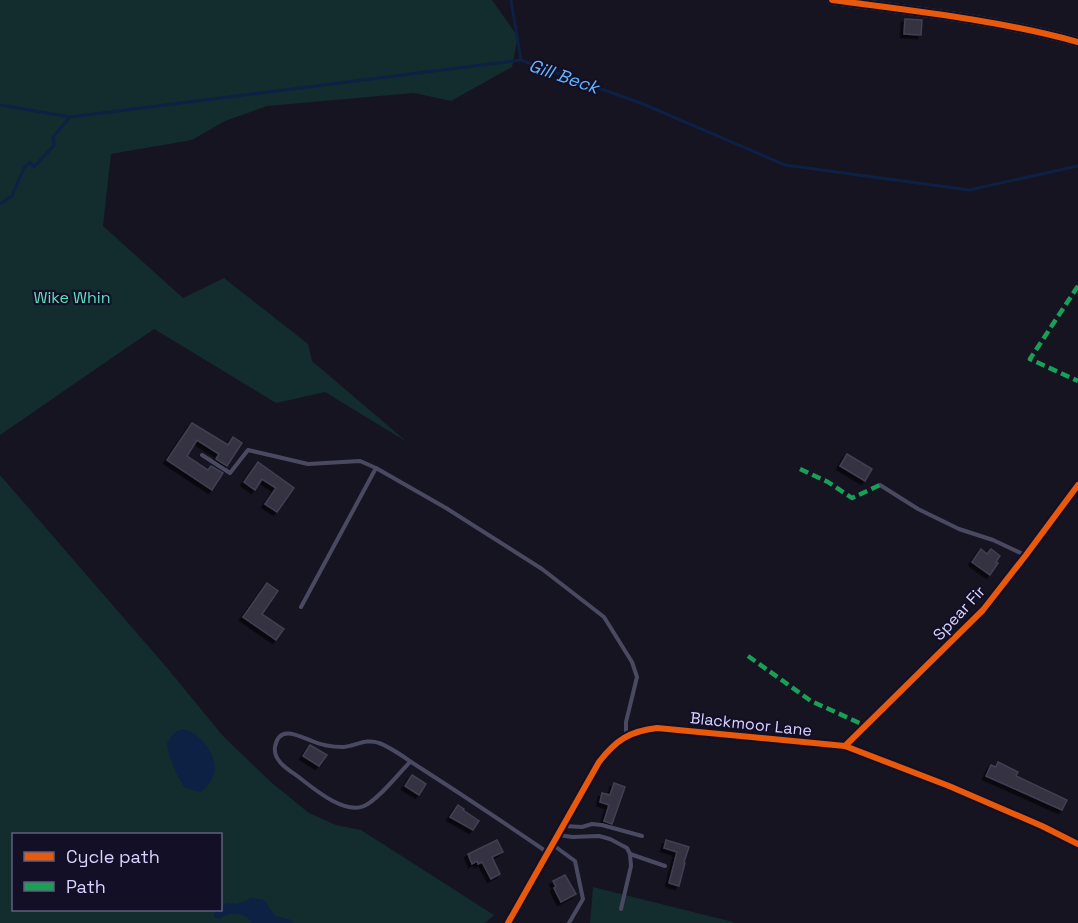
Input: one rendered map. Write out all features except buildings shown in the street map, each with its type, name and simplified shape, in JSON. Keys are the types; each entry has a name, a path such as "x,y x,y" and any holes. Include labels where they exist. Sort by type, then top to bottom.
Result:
{"street":[{"path":"832,0 1041,31 1078,42"},
{"name":"Spear Fir","path":"845,747 983,610 1078,485"},
{"name":"Blackmoor Lane","path":"508,923 599,762 611,747 626,736 640,730 657,728 845,747 949,786 1078,844"}],"lane":[{"path":"201,454 230,473 248,450 308,464 360,461 446,508 532,563 604,617 632,662 637,677 626,722 626,736"},
{"path":"301,607 376,468"},
{"path":"880,485 918,509 959,529 993,540 1026,555"},
{"path":"410,762 373,800 363,807 350,807 337,803 292,772 277,757 275,746 281,736 292,733 312,742 328,745 345,747 367,741 382,744 465,796 548,853"},
{"path":"563,826 602,825 642,836"},
{"path":"558,835 599,836 627,848 631,866 621,909"},
{"path":"552,845 575,861 583,899 569,923"},
{"path":"630,854 665,866"}],"green space":[{"name":"Wike Whin","path":"0,0 492,0 518,37 512,67 451,101 414,93 267,106 225,121 192,140 111,154 103,226 183,298 224,278 308,344 312,361 407,442 325,392 276,403 154,329 0,435"},
{"path":"0,475 223,736 272,783 309,813 336,825 361,830 494,915 485,923 0,923"},
{"path":"593,887 733,922 733,923 590,923"}],"water":[{"path":"182,729 191,732 203,741 212,755 214,771 212,778 200,792 185,788 169,755 167,743 174,733"},
{"path":"252,898 264,900 275,916 294,923 252,923 246,917 237,914 223,916 219,919 214,917 215,912 222,911 226,903 237,904"}],"waterway":[{"path":"511,0 521,60"},
{"name":"Gill Beck","path":"0,105 70,117 521,60 643,104 785,165 969,190 1078,166"},
{"path":"0,204 12,196 24,168 30,162 34,167 54,145 53,137 70,117"}],"marked path":[{"path":"1078,286 1030,359 1078,381"},
{"path":"800,469 828,482 852,498 880,485"},
{"path":"748,656 811,701 866,726"}],"cycle path":[{"path":"832,0 987,22 1078,42"},
{"path":"845,746 983,610 1078,485"},
{"path":"508,923 599,762 624,738 639,731 657,728 845,746 949,786 1078,844"}]}
